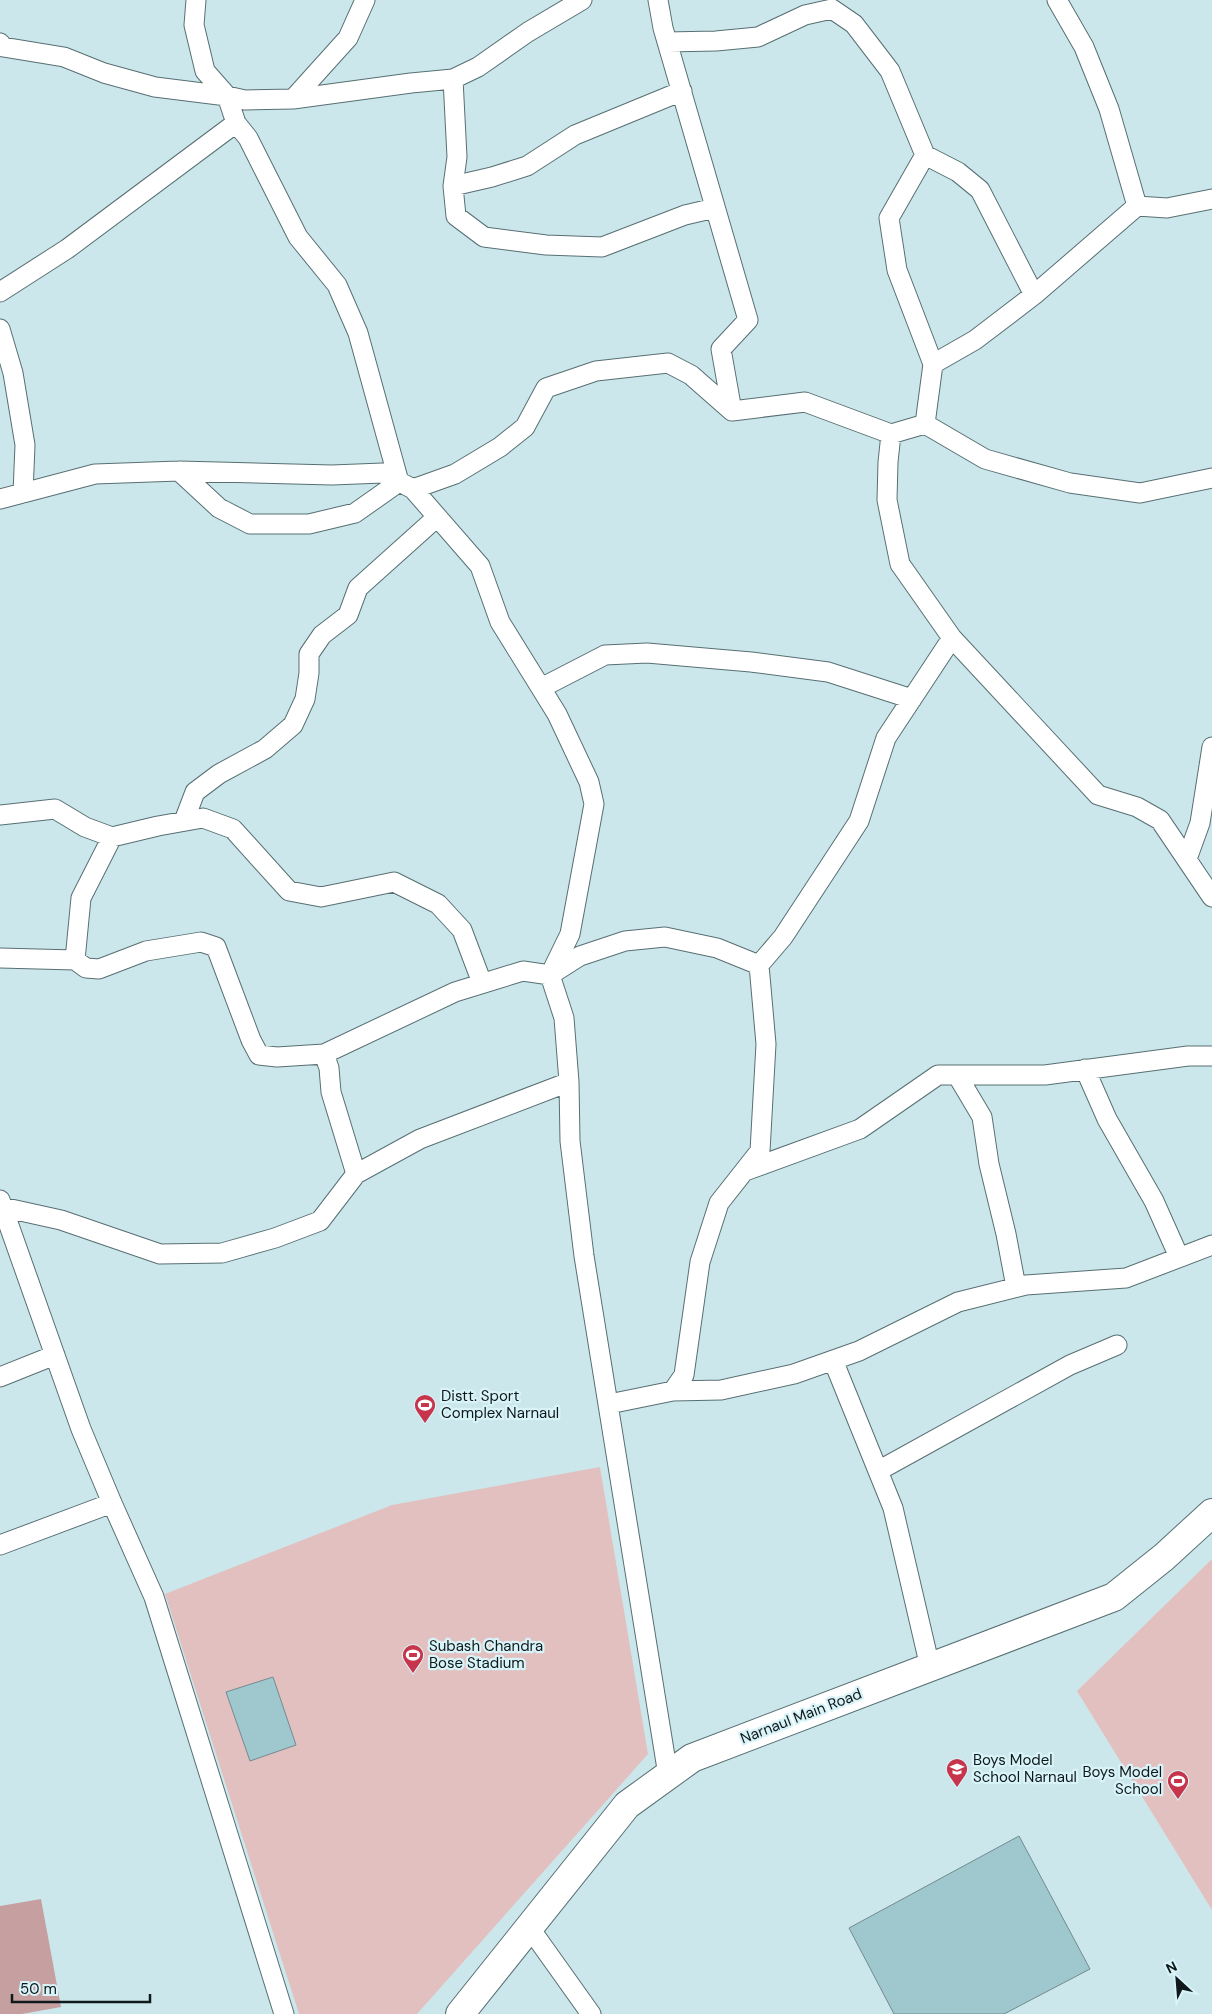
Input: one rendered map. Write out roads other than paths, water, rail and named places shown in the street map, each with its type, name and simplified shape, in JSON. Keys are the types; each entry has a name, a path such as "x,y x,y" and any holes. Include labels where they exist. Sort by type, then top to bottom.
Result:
{"main road":[{"name":"Narnaul Main Road","path":"460,2014 627,1805 692,1758 1114,1596 1164,1557 1212,1513"}],"street":[{"path":"196,0 194,25 205,71 227,96 236,122 248,138 298,237 337,284 358,333 406,485"},
{"path":"293,99 348,38 365,0"},
{"path":"0,43 3,47 64,57 104,73 155,88 227,96 245,100 293,99 453,79 478,67 528,32 582,0"},
{"path":"658,0 667,42 748,320 721,349 732,411"},
{"path":"1057,0 1084,46 1109,108 1137,206"},
{"path":"667,42 716,41 758,37 805,15 832,9 854,24 890,71 925,155 958,172 980,190 1034,295"},
{"path":"453,79 457,157 453,186 456,216 484,237 546,245 602,247 686,215 715,208"},
{"path":"453,186 527,166 575,134 682,91"},
{"path":"0,292 67,249 236,122"},
{"path":"925,155 889,218 898,270 934,364 925,424"},
{"path":"934,364 975,340 1034,295 1137,206 1167,208 1212,199"},
{"path":"0,329 13,373 25,445 23,493"},
{"path":"179,471 219,508 250,524 309,524 354,513 406,485 455,474 500,447 525,426 546,388 596,371 668,363 691,375 732,411 805,402 891,434 925,424 985,459 1070,483 1140,494 1212,478"},
{"path":"891,434 888,462 888,500 900,564 952,638 1098,795 1137,807 1160,820 1212,896"},
{"path":"0,499 95,474 179,471 322,475 383,473 406,485 480,566 500,622 557,714 589,782 594,804 570,934 550,976 564,1018 569,1082 570,1141 584,1256 668,1775"},
{"path":"184,821 195,792 218,774 265,749 293,725 305,699 309,673 309,654 322,635 348,615 358,588 436,518"},
{"path":"673,1391 684,1374 700,1262 719,1203 760,1151 766,1044 759,965 783,937 859,822 886,738 952,638"},
{"path":"540,688 605,655 646,653 751,662 828,672 912,699"},
{"path":"1187,859 1200,823 1212,747"},
{"path":"0,815 55,809 85,827 112,837 203,818 233,829 289,891 321,898 394,882 438,904 462,930 482,983"},
{"path":"75,960 81,898 112,837"},
{"path":"0,958 75,960 86,968 99,968 146,951 201,942 216,948 251,1040 259,1055 277,1057 324,1054 455,992 523,971 550,976 580,956 625,941 665,937 717,948 759,965"},
{"path":"324,1054 329,1068 330,1092 356,1174"},
{"path":"745,1171 860,1129 938,1075 1046,1075 1188,1056 1212,1056"},
{"path":"1085,1070 1107,1119 1154,1201 1179,1257"},
{"path":"957,1075 982,1117 989,1164 1006,1234 1016,1287"},
{"path":"1,1203 61,1220 160,1254 222,1253 275,1238 320,1221 356,1174 420,1139 569,1082"},
{"path":"1,1203 81,1429 154,1597 284,2014"},
{"path":"609,1404 673,1391 721,1390 794,1374 859,1351 958,1302 1026,1285 1126,1278 1212,1245"},
{"path":"878,1471 1070,1365 1117,1345"},
{"path":"0,1377 55,1355"},
{"path":"833,1360 893,1508 930,1667"},
{"path":"0,1545 112,1503"},
{"path":"530,1927 591,2014"}],"place":[{"name":"Distt. Sport Complex Narnaul","path":"425,1424"},
{"name":"Subash Chandra Bose Stadium","path":"413,1674"},
{"name":"Boys Model School Narnaul","path":"957,1788"},
{"name":"Boys Model School","path":"1178,1800"}]}
